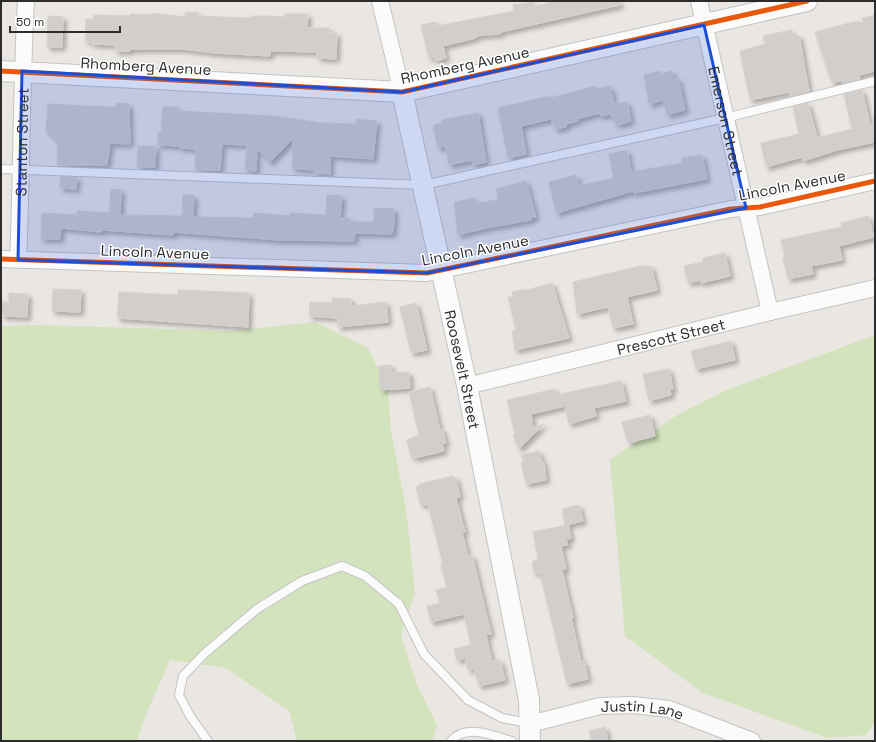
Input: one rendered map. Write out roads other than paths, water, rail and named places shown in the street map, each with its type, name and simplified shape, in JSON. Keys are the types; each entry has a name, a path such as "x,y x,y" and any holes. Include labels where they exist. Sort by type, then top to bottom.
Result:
{"street":[{"name":"Stanton Street","path":"18,260 22,170 22,71 26,1"},
{"name":"Roosevelt Street","path":"380,1 424,185 467,386 529,700 530,732"},
{"name":"Emerson Street","path":"699,1 770,312"},
{"name":"Rhomberg Avenue","path":"1,71 402,92 807,1"},
{"name":"Lincoln Avenue","path":"1,259 410,274 443,270 731,209 760,207 875,181"},
{"name":"Prescott Street","path":"467,386 875,288"},
{"name":"Justin Lane","path":"530,732 600,706 634,705 669,709 752,741"}],"lane":[{"path":"1,169 424,185 725,118 875,81"},
{"path":"208,741 190,716 179,695 183,676 204,654 257,609 302,581 342,566 365,576 399,604 424,654 468,700 530,732"},
{"path":"451,741 456,735 465,731 512,741"}]}
